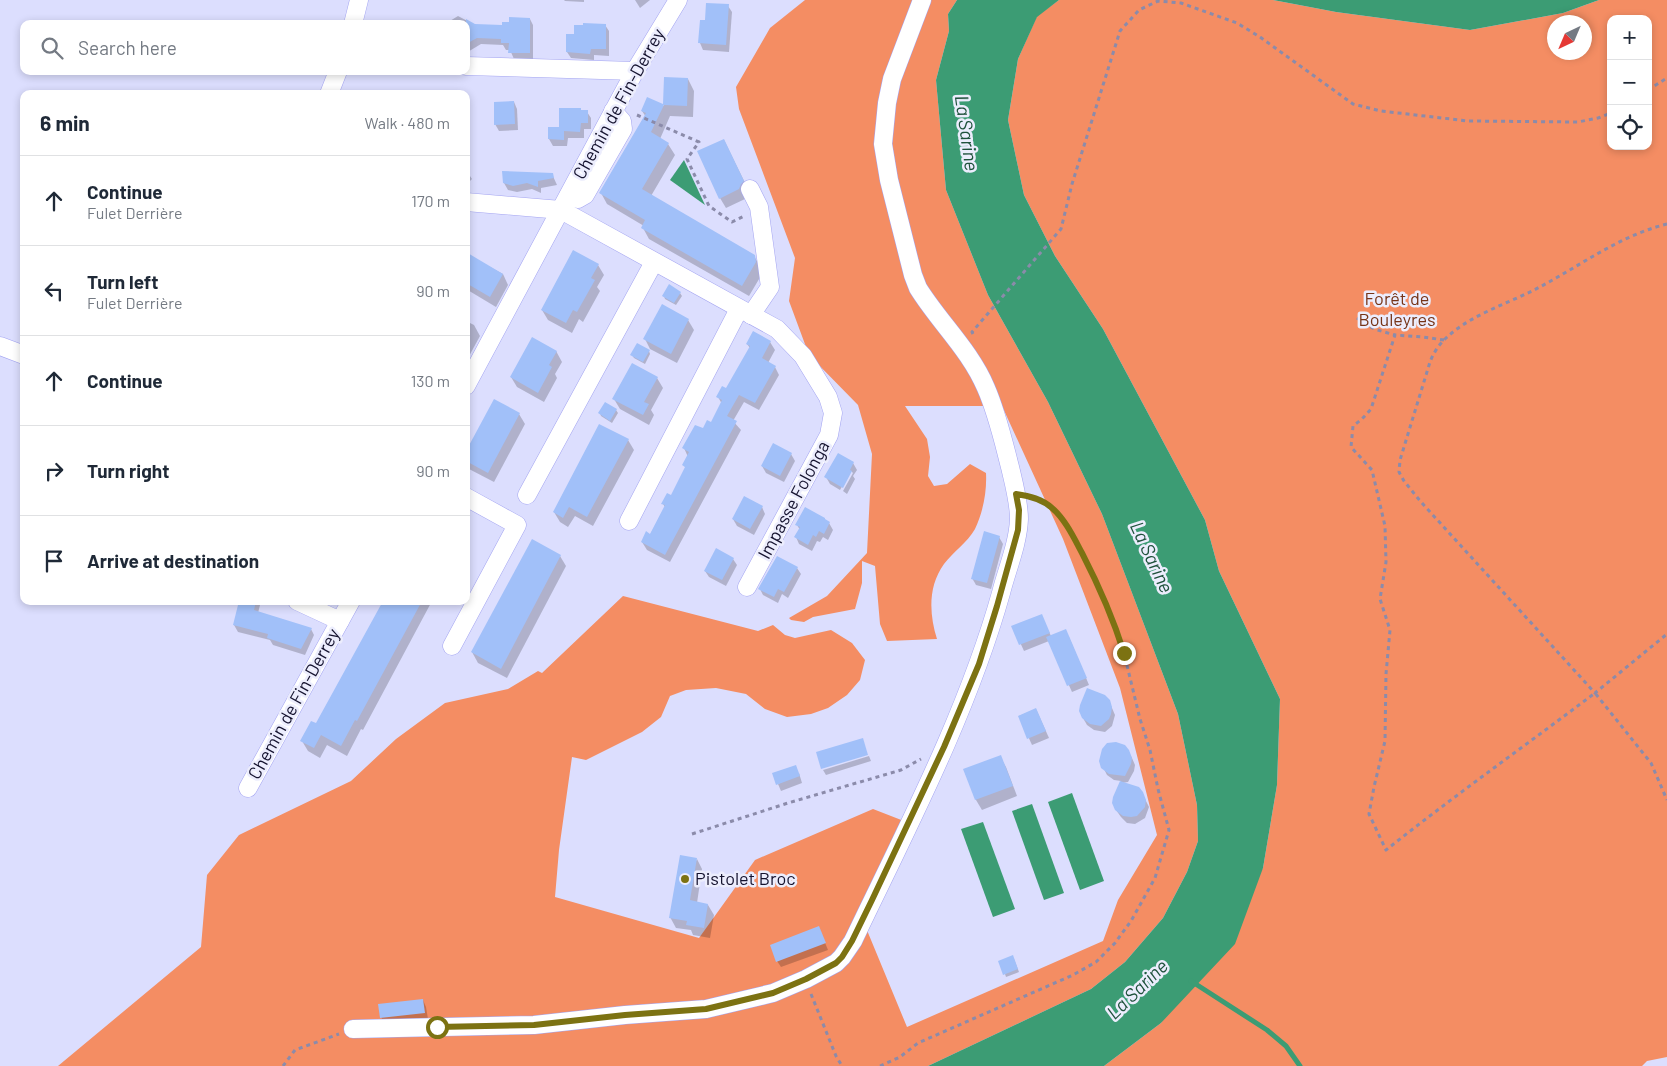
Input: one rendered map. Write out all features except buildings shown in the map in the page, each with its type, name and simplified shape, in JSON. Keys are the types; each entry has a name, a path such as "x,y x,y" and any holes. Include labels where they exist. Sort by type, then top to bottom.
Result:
{"street":[{"path":"354,20 360,0"},
{"name":"Chemin de Fin-Derrey","path":"470,379 564,204 622,112 634,71 678,0"},
{"path":"354,1029 534,1025 625,1015 706,1009 750,1000 773,993 806,979 836,963 850,946 944,747 979,664 1018,530 1019,510 1016,494 1002,435 985,386 969,356 925,300 915,282 885,159 884,126 892,79 922,0"},
{"path":"470,66 634,71"},
{"path":"331,90 336,75"},
{"path":"629,521 745,312 770,286 759,208 750,189"},
{"path":"470,202 564,204"},
{"name":"Impasse Folonga","path":"564,204 654,262 776,329 803,356 828,397 833,414 829,435 747,587"},
{"path":"527,495 654,262"},
{"path":"0,346 20,354"},
{"path":"452,646 517,525 470,499"},
{"name":"Chemin de Fin-Derrey","path":"306,605 340,621"},
{"name":"Chemin de Fin-Derrey","path":"248,788 349,605"}],"path":[{"path":"986,316 1061,229 1072,184 1120,31 1140,10 1158,1 1181,4 1237,23 1260,37 1353,104 1381,111 1468,121 1578,122 1607,115"},
{"path":"1652,87 1667,78"},
{"path":"622,112 698,142 687,159 710,206 732,222 759,208"},
{"path":"1667,224 1627,237 1535,290 1483,314 1444,340 1434,352 1430,362 1400,460 1399,472 1421,502 1595,693 1651,763 1667,800"},
{"path":"1357,318 1374,329 1395,335 1444,340"},
{"path":"1395,335 1371,409 1353,426 1351,437 1351,447 1372,470 1385,526 1386,562 1380,599 1390,630 1386,674 1386,741 1369,814 1386,850 1443,805 1595,693 1667,634"},
{"path":"880,1066 900,1056 918,1043 1073,975 1096,962 1115,944 1155,878 1169,830 1124,653 1113,618 1098,584 1076,541 1059,515 1051,507 1035,497 1016,494"},
{"path":"692,834 788,803 902,770 944,747"},
{"path":"806,979 836,1056 842,1066"},
{"path":"283,1066 296,1050 354,1029"}],"green space":[{"path":"805,0 957,0 948,14 949,31 936,80 946,190 988,295 1048,402 1102,514 1178,714 1197,805 1198,841 1187,872 1163,918 1125,962 1091,989 928,1066 58,1066 201,947 207,875 239,835 351,781 396,739 445,703 508,689 538,671 542,673 623,596 758,631 773,625 785,635 795,638 831,630 852,643 865,660 860,680 847,695 828,708 811,714 787,717 765,709 746,694 716,688 686,690 670,696 661,717 642,732 586,760 572,757 559,850 555,897 699,938 755,860 873,809 909,823 864,923 907,1027 1103,941 1118,900 1157,835 1120,688 1063,539 1002,406 905,406 927,439 930,457 928,476 934,486 947,484 970,464 986,473 984,502 975,529 944,564 935,581 931,610 937,639 887,641 880,624 875,566 862,561 862,583 855,609 813,617 804,622 789,618 827,596 867,553 872,454 858,405 809,355 789,301 795,258 739,109 736,87 770,28"},
{"name":"Forêt de Bouleyres","path":"1059,0 1273,0 1336,12 1470,30 1547,16 1547,60 1592,60 1592,15 1552,15 1599,0 1667,0 1667,1057 1647,1061 1642,1066 1104,1066 1161,1023 1263,868 1277,785 1280,699 1219,571 1205,520 1103,329 1055,256 1024,195 1008,120 1018,59 1037,16"}],"water":[{"name":"La Sarine","path":"957,0 1059,0 1037,17 1018,59 1008,120 1024,195 1055,256 1103,329 1205,520 1219,571 1280,699 1277,785 1263,868 1235,944 1161,1023 1104,1066 928,1066 1091,989 1125,962 1163,918 1187,872 1198,841 1197,805 1178,714 1102,514 1048,402 988,295 946,190 936,80 949,31 948,14"},
{"path":"1273,0 1599,0 1563,13 1470,30 1336,12"},
{"path":"684,160 705,205 670,180"},
{"path":"1072,793 1104,881 1080,890 1048,802"},
{"path":"1032,804 1064,893 1044,900 1012,811"},
{"path":"983,822 1015,909 993,917 961,829"}],"waterway":[{"path":"1191,981 1267,1030 1286,1046 1300,1066"}],"place":[{"name":"Pistolet Broc","path":"685,879"}],"route":[{"path":"437,1027 534,1025 625,1015 706,1009 773,993 806,979 836,963 852,941 872,900 944,747 979,664 1018,530 1019,510 1016,494 1035,497 1051,507 1059,515 1076,541 1098,584 1113,618 1124,653"}]}
